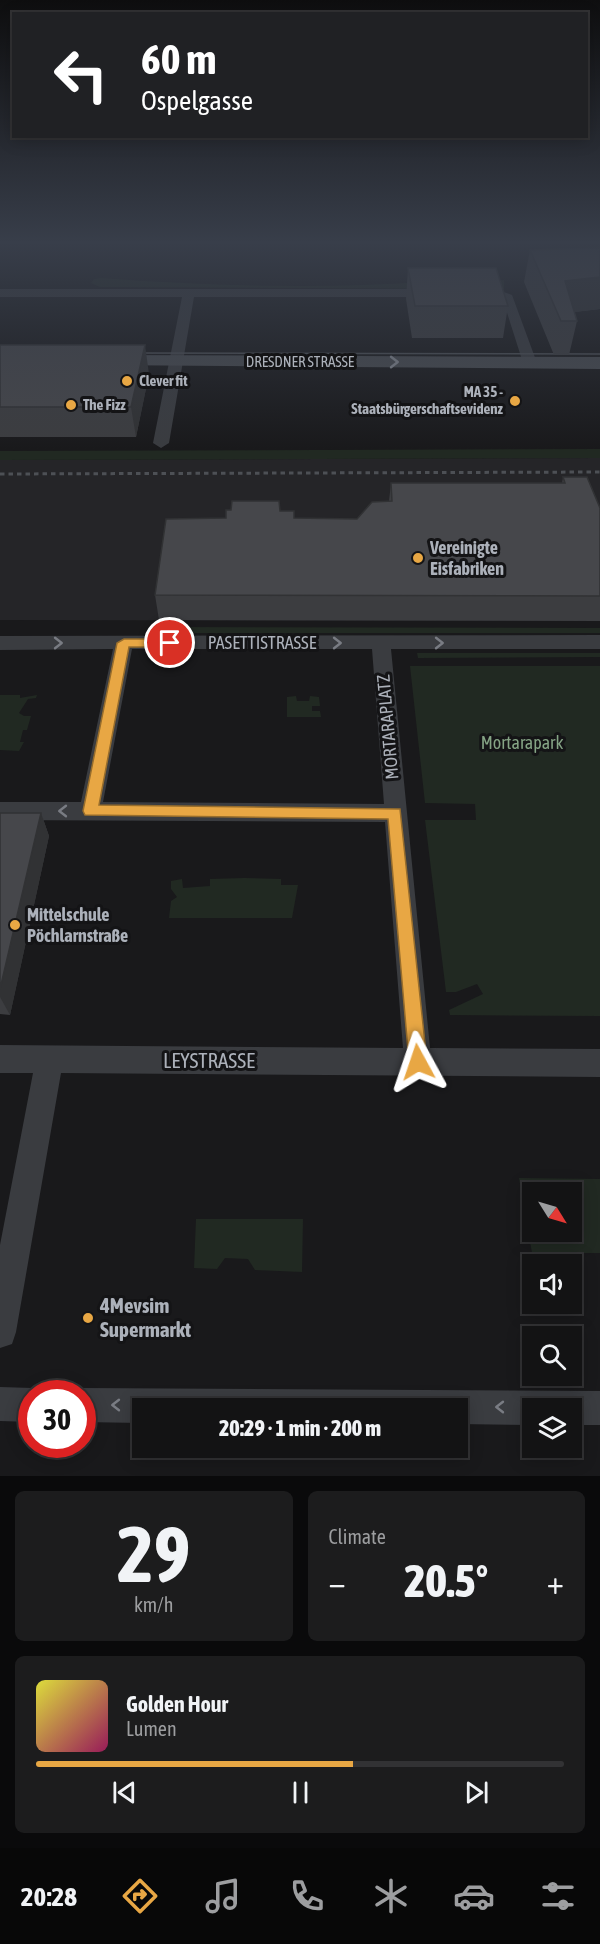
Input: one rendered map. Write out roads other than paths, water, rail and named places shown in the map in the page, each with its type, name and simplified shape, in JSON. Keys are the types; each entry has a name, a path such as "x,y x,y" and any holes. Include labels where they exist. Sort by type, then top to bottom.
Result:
{"main road":[{"name":"DRESDNER STRASSE","path":"89,354 528,355 600,349"},
{"name":"DRESDNER STRASSE","path":"528,355 600,363"}],"street":[{"path":"161,443 186,311"},
{"path":"513,311 528,355"},
{"path":"381,643 600,642"},
{"name":"PASETTISTRASSE","path":"0,643 381,643"},
{"path":"90,811 124,643"},
{"name":"MORTARAPLATZ","path":"381,643 418,1062"},
{"path":"0,811 395,813"},
{"name":"LEYSTRASSE","path":"0,1059 418,1062"},
{"path":"0,1332 49,1060"},
{"path":"418,1062 600,1063"},
{"path":"0,1404 18,1404"},
{"path":"96,1405 600,1408"}],"tram line":[{"path":"129,353 600,354"}],"railway":[{"path":"0,474 600,472"}],"place":[{"name":"Clever fit","path":"127,381"},
{"name":"MA 35 - Staatsbürgerschaftsevidenz","path":"515,401"},
{"name":"The Fizz","path":"71,405"},
{"name":"Vereinigte Eisfabriken","path":"418,558"},
{"name":"Mittelschule Pöchlarnstraße","path":"15,925"},
{"name":"4Mevsim Supermarkt","path":"88,1318"}],"park label":[{"name":"Mortarapark","path":"522,743"}]}
